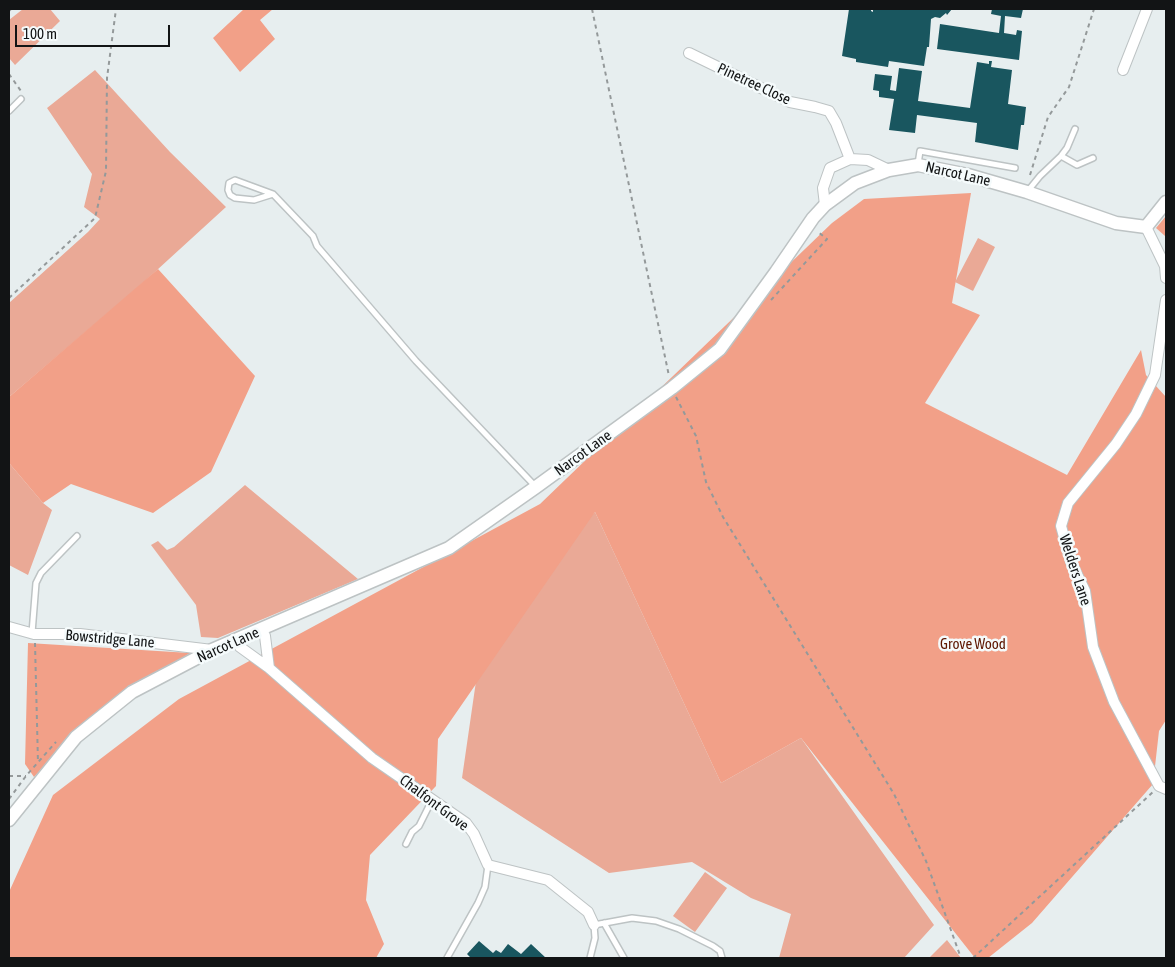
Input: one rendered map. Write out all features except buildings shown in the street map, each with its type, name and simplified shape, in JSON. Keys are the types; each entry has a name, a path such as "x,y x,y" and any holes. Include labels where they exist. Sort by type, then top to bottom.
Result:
{"street":[{"path":"1123,70 1147,9"},
{"name":"Pinetree Close","path":"689,53 790,102 829,111 836,123 850,159"},
{"path":"825,205 823,188 830,168 850,159 868,160 889,170"},
{"name":"Narcot Lane","path":"9,820 76,736 132,692 212,650 449,548 674,392 720,349 808,224 825,205 855,183 889,170 918,165 968,175 1026,192 1116,223 1146,227"},
{"path":"1166,202 1146,227 1165,266 1166,278"},
{"name":"Welders Lane","path":"1163,787 1110,693 1093,647 1085,591 1071,562 1061,526 1068,502 1121,436 1136,414 1154,375 1166,300"},
{"name":"Bowstridge Lane","path":"9,627 33,634 80,634 212,650"},
{"path":"262,630 265,636 269,668"},
{"name":"Chalfont Grove","path":"237,640 240,647 269,668 372,758 466,824 474,834 488,865"},
{"path":"488,865 548,880 588,912 599,924"}],"lane":[{"path":"9,112 21,99"},
{"path":"1026,192 1061,156 1067,148 1075,129"},
{"path":"918,165 920,152 1015,168"},
{"path":"1061,156 1077,165 1093,158"},
{"path":"273,194 254,200 235,198 230,195 228,190 229,183 235,180 273,194 313,236 317,246 416,361 536,487"},
{"path":"33,634 36,583 41,573 77,536"},
{"path":"406,844 412,832 419,826 432,800"},
{"path":"447,958 478,903 485,887 488,865"},
{"path":"599,924 632,918 656,921 679,929 713,946 720,951 722,958"},
{"path":"590,958 599,924"},
{"path":"599,924 624,958"}],"path":[{"path":"9,298 95,218 106,171 107,78 116,9"},
{"path":"592,9 674,392 696,436 706,482 723,516 894,794 926,861 961,958"},
{"path":"1026,192 1048,118 1069,87 1094,9"},
{"path":"9,74 23,94 21,99"},
{"path":"766,305 827,239 808,224"},
{"path":"33,634 38,763"},
{"path":"9,799 26,776 61,737 68,746"},
{"path":"9,776 26,776"},
{"path":"973,958 1163,787"}],"shaded area":[{"path":"23,9 50,9 60,21 15,65 9,58 9,20"},
{"path":"95,70 170,152 226,207 134,291 9,397 9,303 100,219 84,207 92,174 47,108"},
{"path":"978,238 995,247 973,291 955,282"},
{"path":"9,463 43,503 52,510 28,575 9,565"},
{"path":"245,485 358,579 218,638 201,637 196,605 151,545 158,541 167,550 174,547"},
{"path":"595,512 721,783 801,738 934,925 904,958 779,958 791,914 751,898 692,862 609,873 462,778 485,619"},
{"path":"705,872 727,888 695,932 673,916"},
{"path":"947,940 961,958 929,958"}],"green space":[{"path":"244,9 273,9 260,20 275,39 240,72 213,38"},
{"name":"Grove Wood","path":"971,193 952,303 980,315 925,403 1067,475 1141,350 1146,375 1166,397 1166,720 1159,731 1153,784 1032,923 988,958 975,958 801,738 721,783 595,512 438,739 436,786 370,855 366,900 384,944 376,958 9,958 9,892 53,795 179,699 540,504 832,223 864,199"},
{"path":"1166,216 1166,235 1165,236 1156,228"},
{"path":"158,269 255,376 211,472 153,513 71,484 43,503 9,463 9,397"},
{"path":"28,643 190,653 80,727 34,777 25,764"}]}
